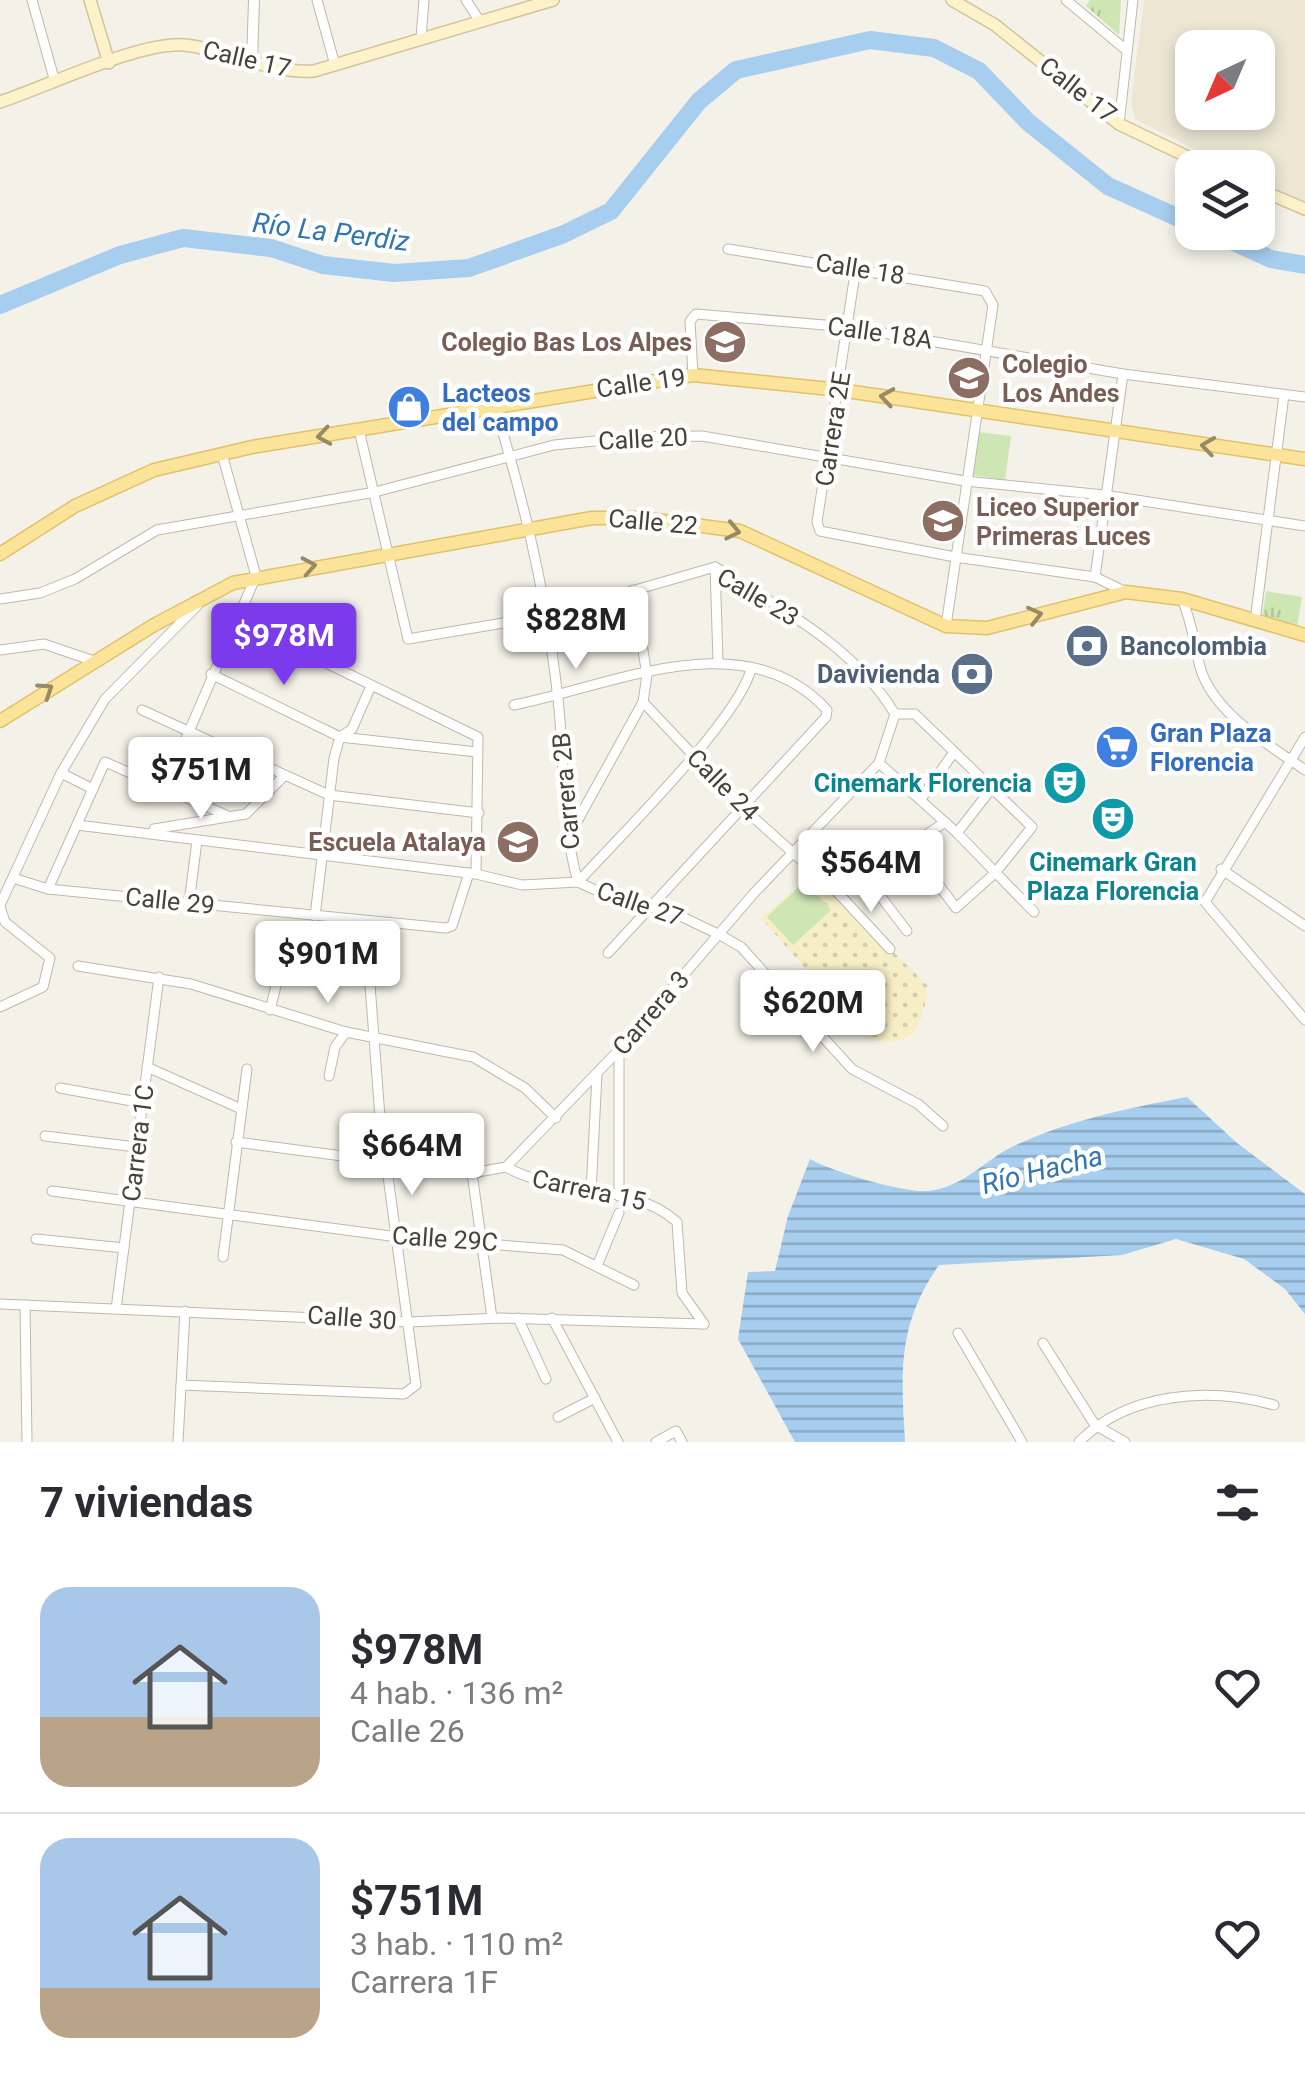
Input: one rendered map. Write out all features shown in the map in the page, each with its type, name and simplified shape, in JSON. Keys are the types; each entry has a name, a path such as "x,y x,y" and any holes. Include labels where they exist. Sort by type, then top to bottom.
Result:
{"main road":[{"path":"90,0 109,63"},
{"name":"Calle 17","path":"1,98 180,44 295,72 335,66 527,3 553,0"},
{"name":"Calle 17","path":"952,0 995,26 1120,124 1175,151"},
{"path":"1275,196 1305,208"},
{"name":"Calle 19","path":"0,554 33,530 154,470 222,454 694,375 840,390 1305,459"},
{"name":"Calle 22","path":"0,720 208,596 256,576 592,518 640,518 740,531 946,626 987,628 1126,592 1182,598 1305,635"}],"street":[{"path":"32,0 55,82"},
{"path":"252,62 254,0"},
{"path":"317,0 335,66"},
{"path":"422,38 424,0"},
{"path":"466,0 479,20"},
{"path":"1066,0 1126,50"},
{"path":"1120,124 1133,0"},
{"name":"Calle 18","path":"728,249 985,291 992,305 984,349"},
{"name":"Carrera 2E","path":"856,268 820,532 955,558"},
{"name":"Calle 18A","path":"694,375 692,316 848,327 1123,374 1305,398"},
{"path":"946,626 984,349"},
{"path":"1095,577 1123,374"},
{"path":"1254,622 1284,395"},
{"name":"Carrera 2B","path":"495,407 532,528 558,696 568,838 578,882"},
{"path":"359,430 391,552"},
{"name":"Calle 20","path":"0,599 40,593 75,579 156,530 375,492 511,460 554,445 702,436 964,481 1104,496 1305,526"},
{"path":"165,787 186,730 240,621 256,576 222,454"},
{"name":"Calle 23","path":"391,552 408,639 545,616 716,567 828,639 878,685 895,714 915,714 1032,827 995,873"},
{"path":"955,558 1095,577 1126,592"},
{"path":"716,567 718,661"},
{"path":"568,838 643,702 647,675 633,590"},
{"path":"0,1007 43,987 50,958 5,922 0,906 61,774 105,699 208,596"},
{"path":"1182,598 1195,629 1200,668 1212,691 1227,711 1305,770"},
{"path":"1195,629 1206,605"},
{"path":"240,621 478,737 480,813 473,874"},
{"path":"0,650 44,644 94,661"},
{"path":"514,705 647,675 673,665 718,661 790,682 826,710 826,717 608,953"},
{"path":"578,882 693,754 746,688 751,669"},
{"path":"211,674 340,737 478,752"},
{"path":"315,916 340,737 352,729 372,686"},
{"name":"Calle 24","path":"643,702 744,808 839,894 890,949"},
{"path":"142,710 330,795 480,813"},
{"name":"Carrera 3","path":"506,1167 619,1050 794,852 879,763 895,714"},
{"path":"1305,737 1204,902 1305,1020"},
{"path":"921,799 954,752"},
{"path":"48,889 105,762 226,815"},
{"path":"879,763 957,832 1034,912"},
{"path":"61,774 93,789"},
{"path":"76,825 146,831 246,814 283,777"},
{"path":"957,832 992,788"},
{"path":"839,894 945,822"},
{"name":"Calle 27","path":"146,831 197,841 473,874 522,885 578,882 617,900 650,907 720,934 741,947 852,1069 918,1104 943,1126"},
{"path":"189,903 197,841"},
{"path":"908,844 956,908 995,873"},
{"path":"1221,870 1305,926"},
{"name":"Calle 29","path":"13,878 48,889 452,926 473,874"},
{"path":"865,876 907,930"},
{"path":"78,966 159,977 346,1032 473,1058 516,1081 556,1118"},
{"path":"270,1010 281,966"},
{"name":"Carrera 1C","path":"116,1309 159,977"},
{"path":"181,1385 409,1392 416,1384 387,1162 370,984"},
{"path":"329,1076 335,1047 346,1032"},
{"path":"619,1050 619,1196"},
{"path":"148,1067 239,1108"},
{"path":"223,1258 239,1108 247,1069"},
{"path":"590,1192 597,1073"},
{"path":"60,1088 143,1104"},
{"path":"45,1136 136,1147"},
{"path":"236,1142 472,1173 506,1167"},
{"name":"Carrera 15","path":"506,1167 532,1181 656,1204 677,1222 682,1294 704,1324"},
{"path":"472,1173 492,1318"},
{"path":"52,1191 131,1200"},
{"name":"Calle 29C","path":"131,1200 398,1237 480,1240 563,1250 634,1285"},
{"path":"597,1266 619,1212"},
{"path":"36,1239 124,1248"},
{"name":"Calle 30","path":"0,1304 409,1322 552,1318 704,1324"},
{"path":"26,1306 27,1442"},
{"path":"178,1442 186,1311"},
{"path":"518,1318 546,1379"},
{"path":"552,1318 618,1442"},
{"path":"958,1332 1022,1442"},
{"path":"1044,1343 1096,1425 1125,1442"},
{"path":"1078,1442 1096,1425 1134,1406 1231,1393 1274,1405"},
{"path":"558,1418 595,1398"},
{"path":"656,1442 676,1431 682,1442"}],"shaded area":[{"path":"1144,0 1305,0 1305,203 1275,189 1275,150 1196,150 1135,119 1131,101"}],"green space":[{"path":"1090,0 1121,0 1119,35 1086,6"},
{"path":"978,432 1011,436 1005,480 973,475"},
{"path":"1266,591 1302,597 1297,628 1262,621"},
{"path":"805,881 831,910 793,945 767,917"}],"sand":[{"path":"814,873 928,986 919,1024 906,1037 897,1041 868,1040 761,918"}],"water":[{"name":"Río Hacha","path":"1187,1097 1237,1143 1305,1194 1305,1314 1285,1289 1244,1259 1176,1239 1122,1255 939,1265 915,1308 909,1329 903,1371 905,1442 795,1442 738,1339 748,1272 775,1271 788,1216 810,1159 868,1181 928,1191 953,1184 1005,1151 1057,1128"}],"waterway":[{"name":"Río La Perdiz","path":"0,305 120,255 183,238 271,248 323,265 394,273 469,268 564,234 611,211 699,101 736,70 870,40 934,48 979,71 1028,122 1108,186 1175,216"},
{"name":"Río La Perdiz","path":"1251,250 1271,259 1305,265"}],"place":[{"name":"Colegio Bas Los Alpes","path":"725,342"},
{"name":"Colegio Los Andes","path":"969,378"},
{"name":"Lacteos del campo","path":"409,407"},
{"name":"Liceo Superior Primeras Luces","path":"943,521"},
{"name":"Bancolombia","path":"1087,646"},
{"name":"Davivienda","path":"972,674"},
{"name":"Gran Plaza Florencia","path":"1117,747"},
{"name":"Cinemark Florencia","path":"1065,783"},
{"name":"Cinemark Gran Plaza Florencia","path":"1113,819"},
{"name":"Escuela Atalaya","path":"518,842"}]}
